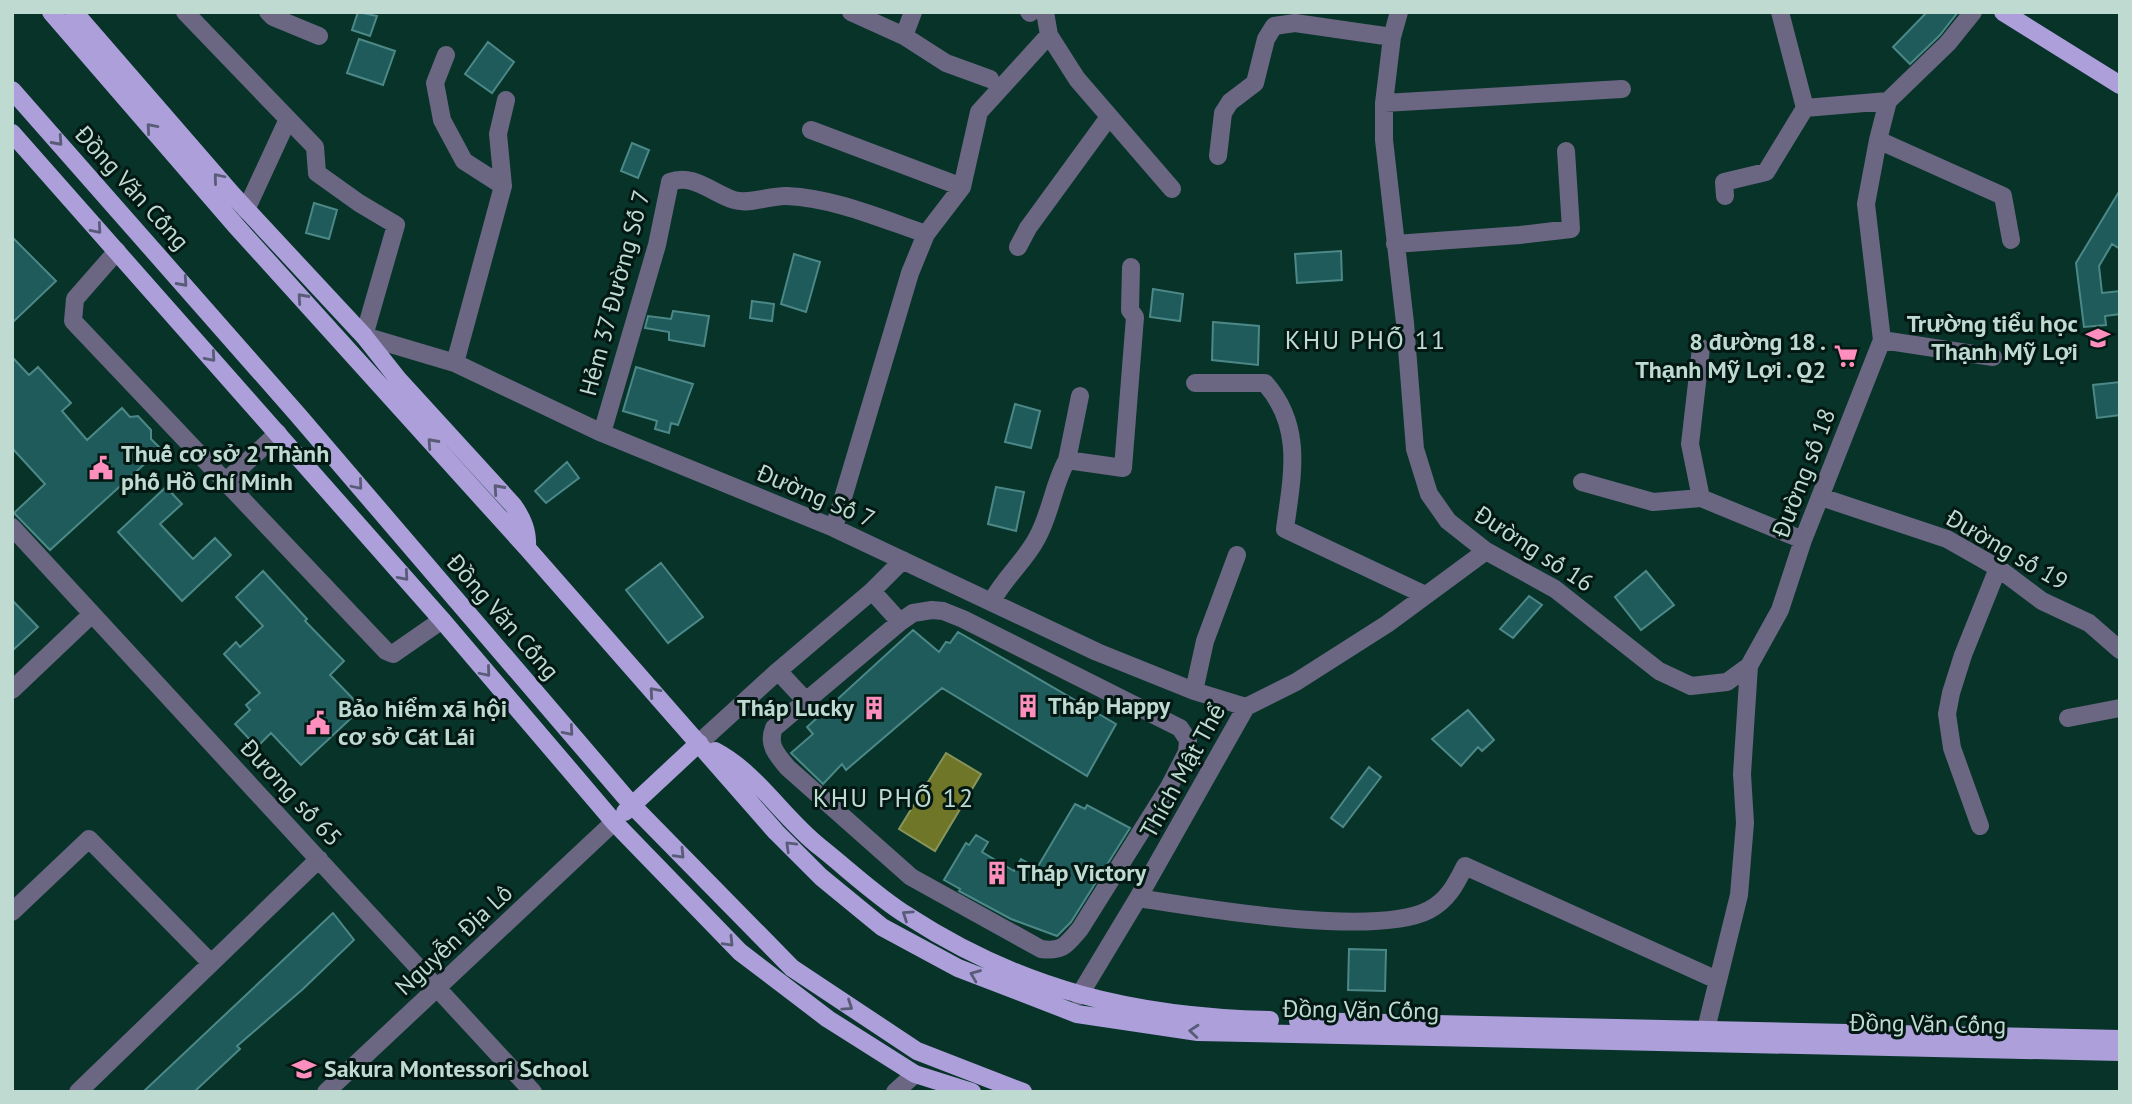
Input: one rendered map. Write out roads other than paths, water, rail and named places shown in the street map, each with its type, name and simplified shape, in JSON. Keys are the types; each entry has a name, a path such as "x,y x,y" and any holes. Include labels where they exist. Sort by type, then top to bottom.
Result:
{"main road":[{"name":"Đồng Văn Cống","path":"51,12 776,832 821,877 882,927 958,968 1077,1014 1198,1032 2120,1052"},
{"name":"Đồng Văn Cống","path":"74,12 246,210 364,336 398,379 513,505 528,535 527,548"},
{"path":"2004,12 2120,85"},
{"name":"Đồng Văn Cống","path":"12,90 298,415 632,805 792,968 917,1051 1023,1092"},
{"name":"Đồng Văn Cống","path":"15,141 117,251 278,433 614,822 740,952 828,1019 915,1073 972,1092"},
{"path":"117,251 138,231"},
{"path":"347,349 364,336"},
{"path":"278,433 298,415"},
{"path":"442,620 460,605"},
{"name":"Đồng Văn Cống","path":"699,743 734,764 759,786 806,836 907,916 993,963 1034,981 1079,996 1142,1010 1234,1019 2120,1039"},
{"path":"614,822 699,743"}],"street":[{"path":"185,12 315,147 317,173 396,225 364,336"},
{"path":"268,12 273,17 319,36"},
{"path":"851,12 904,36 946,63 990,79"},
{"path":"904,36 913,12"},
{"path":"1045,12 1049,35 1077,79 1172,189"},
{"name":"Đường số 16","path":"1399,12 1392,37 1384,103 1384,140 1405,323 1415,449 1429,494 1448,521 1486,551 1555,589 1659,671 1691,686 1727,682 1749,666"},
{"path":"1725,196 1724,182 1766,172 1805,108 1780,12"},
{"path":"1805,108 1888,101 1948,43 1973,12"},
{"path":"1218,156 1223,113 1230,102 1255,83 1266,39 1274,26 1296,23 1392,37"},
{"path":"834,528 910,273 926,233 962,187 979,112 1049,35"},
{"path":"446,55 435,83 442,120 464,161 503,186"},
{"path":"1384,103 1622,89"},
{"path":"455,363 503,186 498,134 506,100"},
{"name":"Đường số 18","path":"1706,1029 1739,895 1745,823 1742,774 1749,666 1780,610 1803,540 1882,340 1866,204 1888,101"},
{"path":"1018,247 1028,228 1109,117"},
{"path":"246,210 288,118"},
{"path":"811,130 962,187"},
{"path":"1878,139 2003,196 2011,240"},
{"path":"1395,244 1571,229 1566,151"},
{"name":"Hẻm 37 Đường Số 7","path":"602,433 657,245 670,181 680,178 702,184 736,202 785,195 821,200 926,233"},
{"path":"117,251 75,299 74,321 386,651 393,653 442,620"},
{"path":"1067,460 1123,468 1135,317 1130,310 1131,267"},
{"name":"Đường Số 7","path":"364,336 455,363 602,433 834,528 1097,652 1194,691 1246,707"},
{"path":"1882,340 1993,357"},
{"path":"1701,348 1690,444 1701,498"},
{"path":"1195,383 1265,383 1279,398 1288,424 1294,459 1285,529 1425,595"},
{"path":"992,601 1003,582 1037,539 1055,484 1067,460 1080,396"},
{"path":"226,481 278,433"},
{"path":"1582,482 1653,502 1701,498 1803,540"},
{"name":"Đường số 19","path":"1821,497 1947,539 1998,568 2042,601 2089,624 2120,650"},
{"name":"Đương số 65","path":"12,527 533,1092"},
{"name":"Thích Mật Thể","path":"1079,996 1139,898 1246,707 1307,674 1387,624 1486,551"},
{"path":"1194,691 1205,641 1237,555"},
{"path":"699,743 778,671 872,592 903,561"},
{"path":"1980,826 1952,748 1947,714 1962,655 1998,568"},
{"path":"872,592 900,622"},
{"path":"932,610 953,615 1180,728 1188,740 1187,752 1169,787 1080,929 1065,947 1055,951 1041,949 911,877 788,768 774,752 771,743 774,728 806,701 900,622 913,613 932,610"},
{"path":"12,690 92,614"},
{"path":"778,671 806,701"},
{"path":"2068,718 2120,708"},
{"path":"1169,787 1194,802"},
{"name":"Nguyễn Địa Lô","path":"326,1092 614,822"},
{"path":"12,912 89,839 210,962"},
{"path":"78,1092 319,859"},
{"path":"1139,898 1207,909 1325,921 1391,920 1428,910 1451,894 1465,866 1717,981"},
{"path":"1080,929 1107,947"},
{"path":"895,1092 915,1073"}],"place":[{"name":"Trường tiểu học Thạnh Mỹ Lợi","path":"2098,338"},
{"name":"8 đường 18 . Thạnh Mỹ Lợi . Q2","path":"1846,356"},
{"name":"Thuế cơ sở 2 Thành phố Hồ Chí Minh","path":"101,468"},
{"name":"Tháp Happy","path":"1028,706"},
{"name":"Tháp Lucky","path":"874,708"},
{"name":"Bảo hiểm xã hội cơ sở Cát Lái","path":"318,723"},
{"name":"Tháp Victory","path":"997,873"},
{"name":"Sakura Montessori School","path":"304,1069"}],"district":[{"name":"KHU PHỐ 11","path":"1366,340"},
{"name":"KHU PHỐ 12","path":"894,798"}]}
